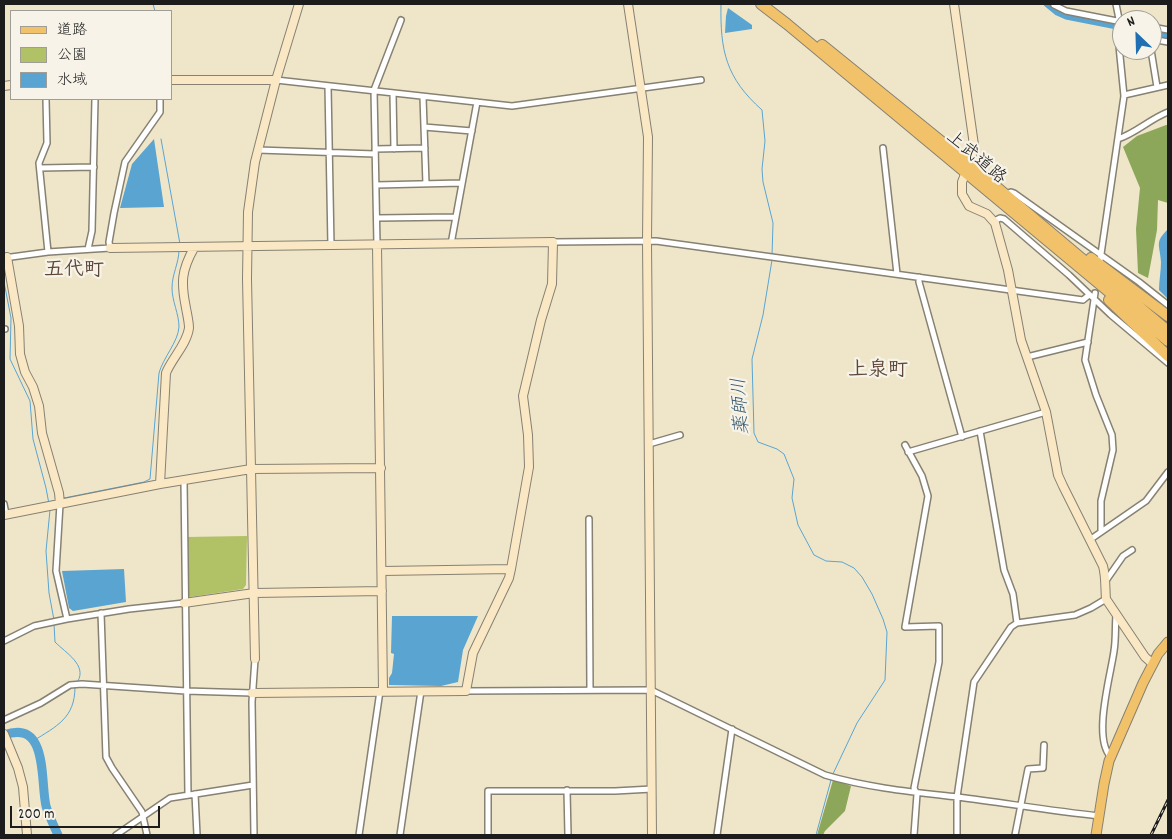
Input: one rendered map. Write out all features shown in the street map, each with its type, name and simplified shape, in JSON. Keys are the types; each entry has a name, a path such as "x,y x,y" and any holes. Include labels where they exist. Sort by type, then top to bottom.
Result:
{"highway":[{"name":"上武道路","path":"761,4 968,168 1006,195 1028,219 1168,331"},
{"name":"上武道路","path":"771,4 968,168 1168,341"},
{"path":"1028,219 1046,225 1168,316"},
{"path":"1028,219 1048,245 1168,356"}],"main road":[{"path":"1096,835 1106,771 1111,757 1153,664 1158,654 1168,642"}],"street":[{"path":"628,4 648,137 647,241 652,835"},
{"path":"954,4 974,145 961,186 963,198 969,206 987,214 994,221 1012,289 1021,340 1046,412 1060,480 1103,566 1106,574 1106,599 1145,657 1153,664"},
{"path":"254,835 252,693 255,659 248,212 258,150 296,5"},
{"path":"1054,5 1066,12 1112,25"},
{"path":"359,835 382,691 381,468 374,90 401,20"},
{"path":"1100,258 1124,94 1122,60"},
{"path":"1153,60 1157,87"},
{"path":"172,80 276,80 512,106 701,80"},
{"path":"1124,94 1168,84"},
{"path":"328,86 330,246"},
{"path":"393,93 394,149"},
{"path":"423,97 426,184"},
{"path":"46,100 47,143 40,168 48,252"},
{"path":"88,249 92,231 95,100"},
{"path":"110,248 109,242 114,213 125,162 160,112 160,100"},
{"path":"451,244 478,102"},
{"path":"1118,139 1129,135 1168,112"},
{"path":"424,126 472,130"},
{"path":"258,150 329,152 425,148"},
{"path":"883,148 897,274"},
{"path":"40,168 94,166"},
{"path":"376,185 462,183"},
{"path":"1006,195 1014,193 1100,258 1168,305"},
{"path":"377,218 456,217"},
{"path":"994,221 1004,218 1094,300 1168,363"},
{"path":"67,619 56,571 59,493 42,433 39,406 20,354 19,326 6,257 110,248 248,248 647,241 1083,300 1089,295"},
{"path":"466,691 473,653 511,569 529,467 528,435 523,396 541,320 552,284 553,242"},
{"path":"160,484 166,373 189,327 183,287 185,266 194,248"},
{"path":"919,277 962,437"},
{"path":"1095,293 1086,360 1096,395 1112,435 1113,450 1101,501 1101,531"},
{"path":"1027,357 1088,342"},
{"path":"908,452 1046,412"},
{"path":"980,431 1004,570 1013,594 1017,623"},
{"path":"649,444 680,435"},
{"path":"905,445 922,476 928,496 905,627 939,626 939,662 914,788 917,794 914,835"},
{"path":"4,504 5,515 160,484 251,469 381,468"},
{"path":"1091,539 1146,501 1168,472"},
{"path":"184,481 184,603 188,795"},
{"path":"589,519 590,690"},
{"path":"1105,582 1123,556 1132,550"},
{"path":"382,571 511,569"},
{"path":"4,640 34,626 129,609 254,593 382,591"},
{"path":"956,835 957,797 974,682 1012,627 1017,623 1076,615 1106,599"},
{"path":"101,613 106,756 143,817 147,835"},
{"path":"1111,757 1105,748 1103,714 1114,649 1116,616"},
{"path":"4,720 41,703 72,684 252,693 651,690 825,775 853,783 917,794 957,797 1099,816"},
{"path":"400,835 421,691"},
{"path":"717,835 732,729"},
{"path":"4,736 18,768 23,787 27,835"},
{"path":"1015,835 1028,769 1044,767 1044,745"},
{"path":"116,835 170,798 253,785"},
{"path":"488,835 488,791 615,791 652,789"},
{"path":"567,790 568,835"},
{"path":"195,794 197,835"}],"green space":[{"path":"1168,125 1168,203 1158,200 1157,230 1148,278 1138,273 1136,229 1140,188 1123,147 1137,136"},
{"path":"247,536 246,585 243,589 190,597 187,594 186,537"},
{"path":"833,780 851,786 845,811 823,835 817,835"}],"water":[{"path":"728,8 752,25 752,29 725,33"},
{"path":"154,139 164,207 120,208 132,164"},
{"path":"1168,229 1168,299 1159,290 1161,262 1159,241"},
{"path":"124,569 126,602 73,611 69,608 62,571"},
{"path":"392,616 478,616 463,650 458,682 441,686 389,685 394,654 391,653"}],"waterway":[{"path":"153,4 155,10"},
{"name":"薬師川","path":"721,4 722,36 728,63 740,87 762,110 765,141 762,169 763,182 773,223 772,256"},
{"path":"1046,4 1057,13 1066,17 1112,26"},
{"path":"1162,35 1168,36"},
{"path":"161,139 180,244"},
{"path":"64,498 144,482 150,479 159,373 176,338 179,327 172,288 179,250"},
{"name":"薬師川","path":"772,260 763,315 752,359 754,433 758,442 777,449 784,454 794,479 792,498 798,525 814,555 826,561 842,562 854,568 872,594 887,632 885,680 857,723 832,776"},
{"path":"4,282 11,318 10,359 30,401 33,439 49,504"},
{"path":"50,510 46,551 49,593 54,620"},
{"path":"54,624 55,642 78,665 80,670 78,681"},
{"path":"33,741 50,731 68,714 72,706 75,687"},
{"path":"4,735 18,732 29,736 35,744 40,755 46,806 58,835"},
{"name":"薬師川","path":"816,835 831,780"}],"railway":[{"path":"1151,835 1168,800"}],"district":[{"name":"五代町","path":"74,272"},
{"name":"上泉町","path":"878,372"}]}
